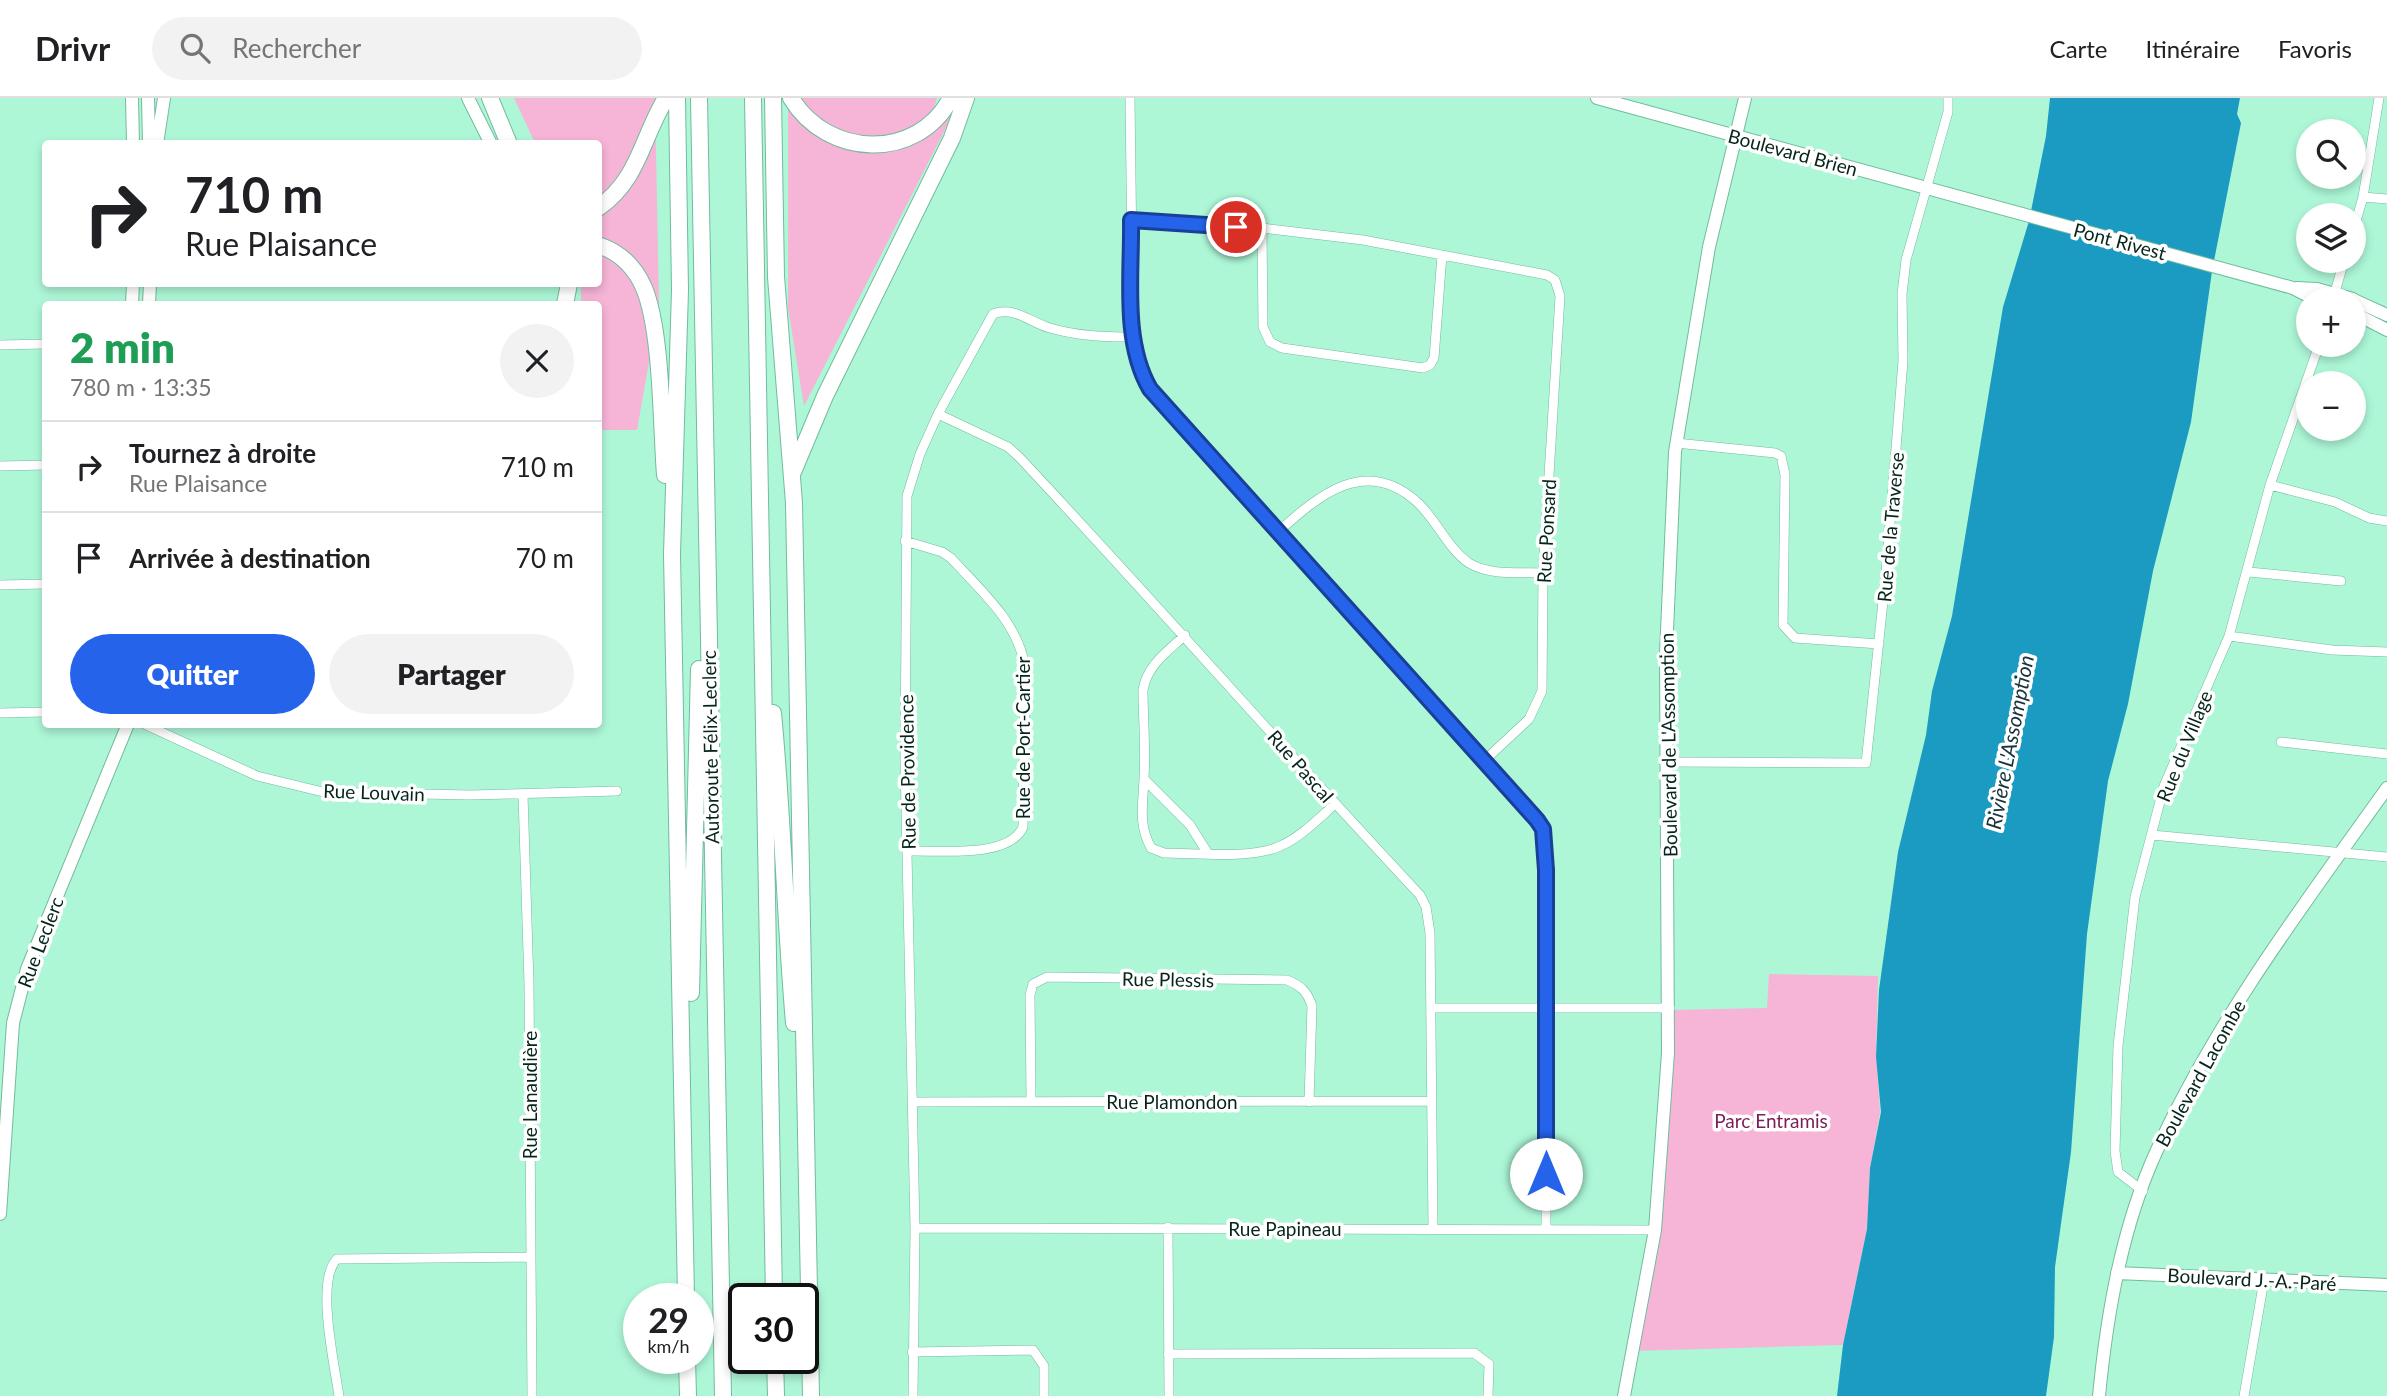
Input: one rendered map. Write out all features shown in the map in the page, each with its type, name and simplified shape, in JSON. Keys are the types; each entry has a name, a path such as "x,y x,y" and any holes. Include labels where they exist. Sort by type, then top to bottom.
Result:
{"highway":[{"path":"490,98 507,140"},
{"path":"602,205 618,192 635,169 666,98"},
{"path":"677,98 680,290 672,554 686,1283"},
{"name":"Autoroute Félix-Leclerc","path":"699,98 723,1396"},
{"path":"752,98 774,1283"},
{"path":"773,98 776,268 792,474 811,1396"},
{"path":"792,98 819,130 843,142 866,145 898,141 920,132 933,122 951,98"},
{"path":"792,474 825,396 952,138 967,98"},
{"path":"602,247 613,251 629,264 641,281 648,300 655,345 672,554"},
{"path":"683,1094 693,960 693,839 706,489"},
{"path":"762,599 782,808 786,935 806,1168"},
{"path":"687,1374 688,1396"},
{"path":"775,1374 776,1396"}],"street":[{"path":"130,98 133,140"},
{"path":"148,98 149,140"},
{"path":"157,140 164,98"},
{"path":"468,98 489,140"},
{"path":"1130,98 1133,337 1140,372 1150,389 1485,760 1543,829 1546,1229"},
{"name":"Boulevard Brien","path":"1597,98 1988,206"},
{"name":"Boulevard de L'Assomption","path":"1624,1396 1655,1230 1670,1008 1667,618 1676,443 1709,247 1745,98"},
{"name":"Rue de la Traverse","path":"1667,762 1866,763 1903,361 1902,294 1906,260 1948,112 1948,98"},
{"path":"2361,203 2379,98"},
{"path":"2363,197 2387,199"},
{"name":"Pont Rivest","path":"1988,206 2293,288"},
{"path":"1131,220 1262,228 1363,240 1442,255 1434,358 1430,365 1423,368 1282,348 1270,342 1263,327 1262,228"},
{"name":"Rue Ponsard","path":"1442,255 1547,275 1556,281 1560,296 1543,573 1543,670 1538,702 1529,719 1485,760"},
{"path":"2366,305 2387,314"},
{"name":"Rue de Providence","path":"913,1396 915,1228 905,760 905,541 910,484 938,414 993,314 1010,310 1048,327 1098,337 1133,337"},
{"path":"2366,319 2387,330"},
{"path":"0,345 42,344"},
{"name":"Rue du Village","path":"2143,1191 2118,1172 2115,1152 2118,1046 2135,897 2164,786 2229,636 2249,572 2270,485 2315,357"},
{"name":"Rue Pascal","path":"938,414 1008,447 1185,635 1419,895 1426,907 1430,933 1433,1229"},
{"path":"1676,443 1775,453 1782,456 1785,475 1783,625 1795,638 1879,644"},
{"path":"0,466 42,465"},
{"path":"1278,533 1311,502 1334,487 1364,480 1390,485 1416,501 1468,562 1493,570 1543,573"},
{"path":"2270,485 2335,502 2369,518 2387,522"},
{"name":"Rue de Port-Cartier","path":"905,541 951,558 1007,620 1022,649 1025,667 1023,827 1019,835 994,849 909,851"},
{"path":"2249,572 2341,581"},
{"path":"0,585 42,584"},
{"path":"1185,635 1145,676 1141,819 1151,848 1164,853 1256,852 1277,848 1297,838 1335,804"},
{"path":"2229,636 2332,650 2387,652"},
{"path":"0,713 42,712"},
{"name":"Rue Leclerc","path":"0,1213 6,1023 126,728"},
{"name":"Rue Louvain","path":"153,728 257,775 323,792 523,795 617,791"},
{"path":"2281,742 2387,754"},
{"path":"1144,779 1190,825 1207,852"},
{"name":"Boulevard Lacombe","path":"2099,1396 2106,1326 2117,1273 2143,1191 2168,1128 2246,989 2387,788"},
{"name":"Rue Lanaudière","path":"523,795 529,984 532,1396"},
{"path":"2152,835 2340,855 2387,857"},
{"name":"Rue Plessis","path":"1031,1100 1030,995 1033,984 1047,977 1287,980 1301,986 1312,1006 1308,1102"},
{"path":"1431,1008 1670,1008"},
{"name":"Rue Plamondon","path":"912,1102 1431,1101"},
{"path":"1168,1227 1169,1396"},
{"name":"Rue Papineau","path":"915,1228 1655,1230"},
{"path":"339,1396 327,1292 331,1264 337,1259 530,1257"},
{"name":"Boulevard J.-A.-Paré","path":"2117,1273 2387,1285"},
{"path":"2244,1396 2264,1280"},
{"path":"912,1352 1033,1350 1044,1366 1044,1396"},
{"path":"1168,1354 1474,1353 1489,1363 1488,1396"}],"green space":[{"path":"514,98 655,98 659,306 637,430 602,430 602,301 581,301 581,287 602,287 602,140 534,140"},
{"path":"788,98 937,98 935,105 951,118 804,406 788,308"},
{"name":"Parc Entramis","path":"1769,974 1878,976 1876,1055 1880,1112 1870,1169 1867,1229 1843,1345 1633,1351 1640,1324 1669,1010 1767,1008"}],"water":[{"name":"Rivière L'Assomption","path":"2050,98 2240,98 2237,114 2241,123 2212,271 2191,422 2153,571 2128,704 2108,781 2087,934 2071,1152 2055,1267 2054,1337 2046,1396 1837,1396 1843,1345 1867,1229 1870,1168 1881,1112 1876,1057 1879,990 1898,852 1926,735 1932,691 1952,616 2003,307 2029,221 2046,136"}],"route":[{"path":"1236,227 1131,220 1133,337 1140,372 1150,389 1485,760 1543,829 1546,870 1546,1174"}]}
